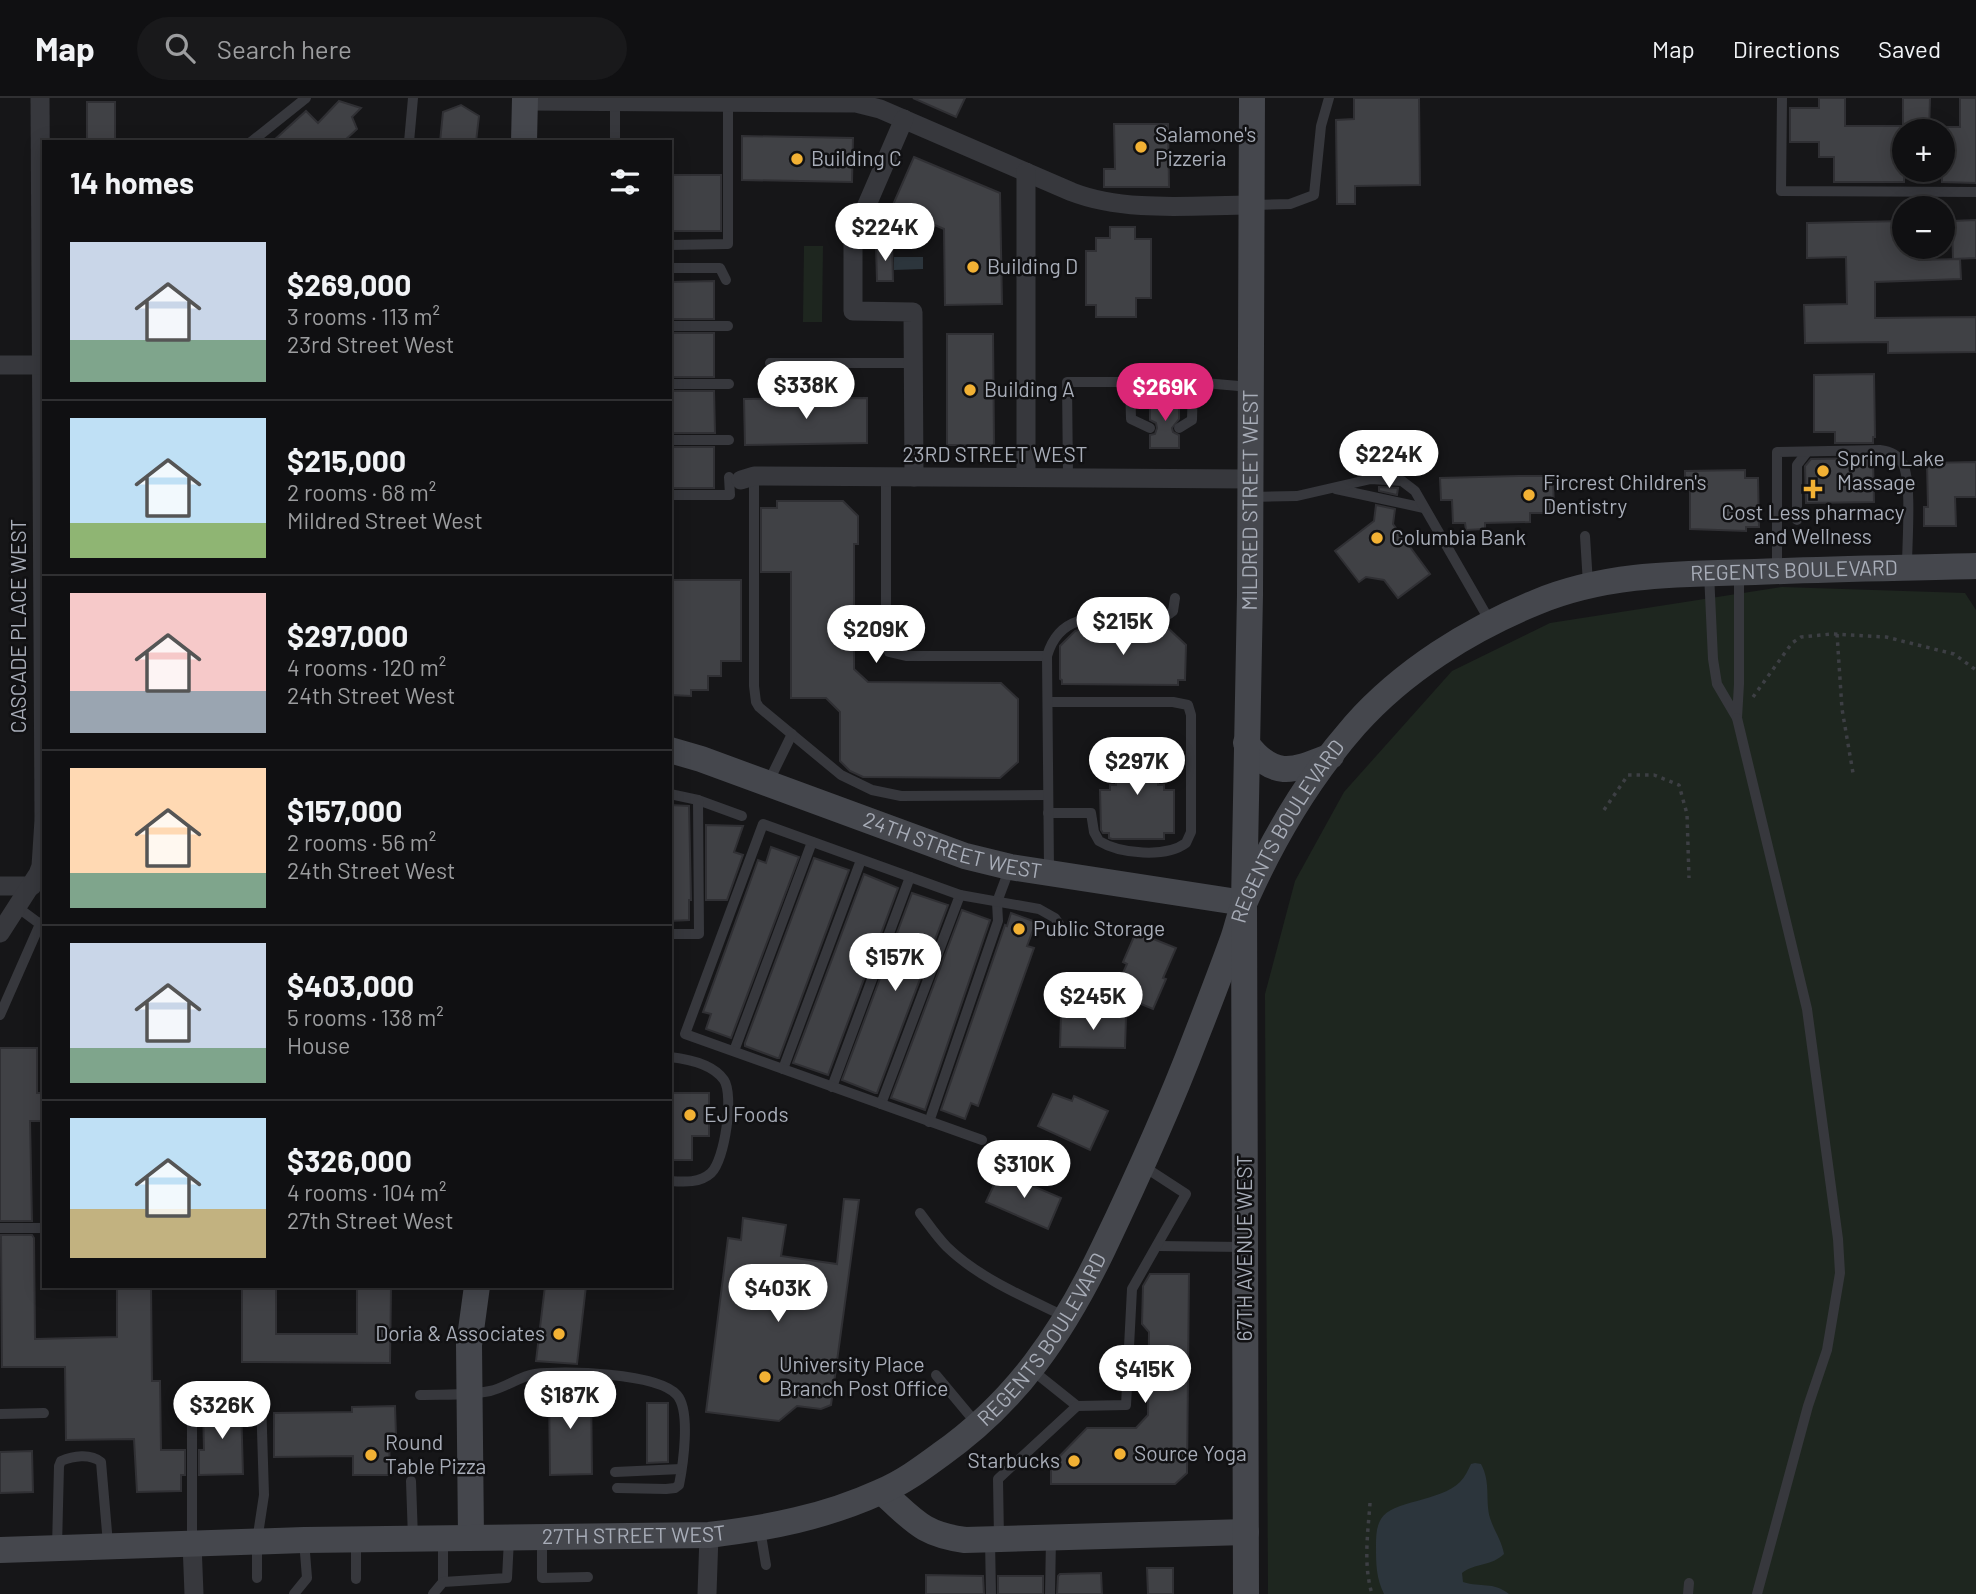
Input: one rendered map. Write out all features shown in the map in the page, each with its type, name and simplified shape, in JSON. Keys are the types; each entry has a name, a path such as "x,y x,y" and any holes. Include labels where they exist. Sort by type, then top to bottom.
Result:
{"main road":[{"name":"MILDRED STREET WEST","path":"1244,903 1252,98"},
{"path":"524,140 525,99"},
{"name":"REGENTS BOULEVARD","path":"883,1492 918,1471 978,1426 1013,1392 1068,1317 1143,1166 1197,1034 1244,903 1266,858 1331,756 1354,726 1412,673 1491,623 1538,601 1621,578 1976,566"},
{"path":"1246,743 1262,762 1284,771 1298,769 1331,756"},
{"name":"24TH STREET WEST","path":"672,751 942,848 1010,867 1244,903"},
{"name":"67TH AVENUE WEST","path":"1244,903 1246,1594"},
{"path":"471,1537 469,1345 477,1288"},
{"path":"883,1492 927,1531 942,1537 995,1539 1246,1532"},
{"name":"27TH STREET WEST","path":"0,1550 304,1540 709,1535 760,1529 828,1512 883,1492"}],"street":[{"name":"CASCADE PLACE WEST","path":"40,98 42,592"},
{"path":"525,99 817,100 869,105 1081,196 1110,203 1252,205"},
{"path":"904,119 863,214 853,214 853,311 913,312 914,477"},
{"path":"1026,172 1026,477"},
{"path":"0,365 40,365"},
{"name":"23RD STREET WEST","path":"741,478 1026,477 1249,488"},
{"name":"CASCADE PLACE WEST","path":"0,933 32,886 41,866 42,850"},
{"path":"0,886 32,886"},
{"path":"707,1594 709,1535"},
{"path":"192,1543 194,1594"}],"lane":[{"path":"254,140 306,98"},
{"path":"409,140 413,98"},
{"path":"1252,205 1290,204 1314,195 1321,126 1329,98"},
{"path":"1782,98 1781,191 1976,192"},
{"path":"615,100 615,140"},
{"path":"672,244 728,244 728,101"},
{"path":"672,268 720,268 726,280"},
{"path":"672,326 728,326"},
{"path":"769,363 914,363"},
{"path":"1068,478 1067,382 1194,382 1251,387"},
{"path":"1130,382 1131,419 1150,428"},
{"path":"1179,428 1192,420 1194,382"},
{"path":"672,384 729,384"},
{"path":"672,440 729,440"},
{"path":"1776,571 1777,452 1880,450 1895,455 1903,465 1905,473 1907,568"},
{"path":"1797,520 1797,465 1807,452"},
{"path":"886,477 886,637 889,652 898,656 1047,656"},
{"path":"672,495 730,495 741,478"},
{"path":"741,478 755,696 766,715 850,780 872,790 892,795 1048,795"},
{"path":"1249,488 1297,496 1371,479 1402,481 1415,491 1491,623"},
{"path":"1331,488 1424,508"},
{"path":"1585,536 1588,586"},
{"path":"1739,572 1737,718 1807,1010 1838,1238 1840,1273 1828,1350 1808,1406 1757,1594"},
{"path":"1709,573 1713,659 1717,684 1737,718"},
{"path":"1049,874 1047,656 1057,638 1073,624 1100,618 1164,617 1173,611 1175,598"},
{"path":"1048,702 1173,702 1188,705 1191,715 1191,825 1186,843 1177,848 1136,851 1110,846 1097,838 1091,813 1048,813"},
{"path":"768,784 792,734"},
{"path":"672,794 698,800 742,816"},
{"path":"672,934 699,934 698,800"},
{"path":"982,1140 685,1034 763,824 960,895 1039,909 1052,915 1059,924"},
{"path":"734,1051 812,842"},
{"path":"783,1069 862,860"},
{"path":"929,1122 998,921 997,902 1010,867"},
{"path":"832,1087 910,877"},
{"path":"881,1104 960,895"},
{"path":"0,1015 42,922 17,907"},
{"path":"672,1058 702,1065 718,1073 728,1094 723,1150 719,1163 704,1178 672,1181"},
{"path":"1031,1370 1077,1406 1126,1405 1132,1289 1186,1194 1143,1166"},
{"path":"920,1213 939,1239 962,1260 1010,1289 1068,1317"},
{"path":"0,1228 42,1228"},
{"path":"1157,1246 1245,1247"},
{"path":"420,1395 492,1391 533,1374 598,1374 640,1379 668,1388 677,1395 685,1417 679,1485 675,1488 617,1489"},
{"path":"936,1375 978,1426"},
{"path":"192,1543 192,1399 261,1398 264,1495 257,1541 257,1577"},
{"path":"991,1594 998,1479 1077,1406"},
{"path":"0,1414 44,1413"},
{"path":"57,1548 59,1466 61,1461 73,1457 96,1457 101,1462 108,1546"},
{"path":"615,1472 681,1469"},
{"path":"411,1481 413,1539"},
{"path":"760,1529 766,1565"},
{"path":"443,1582 507,1577 509,1536"},
{"path":"542,1536 542,1578 588,1577"},
{"path":"1050,1594 1051,1538"},
{"path":"433,1594 443,1582 443,1539"},
{"path":"294,1594 307,1578 304,1540"},
{"path":"356,1540 356,1579"}],"path":[{"path":"1837,634 1842,709 1853,773"},
{"path":"1737,718 1792,643 1801,637 1837,634 1886,637 1954,654 1976,670"},
{"path":"1604,810 1628,775 1654,775 1679,785 1687,814 1689,878"},
{"path":"1370,1503 1366,1553 1372,1594"}],"shaded area":[{"path":"804,246 823,246 822,322 803,322"},
{"path":"894,257 923,257 923,269 894,270"},
{"path":"1782,587 1965,593 1976,610 1976,1594 1268,1594 1265,994 1295,881 1344,792 1452,671 1550,623"},
{"path":"1471,1464 1481,1464 1484,1471 1490,1518 1504,1554 1494,1561 1462,1573 1463,1582 1492,1586 1509,1594 1384,1594 1376,1559 1377,1532 1381,1519 1395,1508 1451,1489 1462,1480"}],"building":[{"path":"913,98 965,98 956,117"},
{"path":"1354,98 1419,98 1420,185 1355,186 1355,204 1337,204 1336,120 1354,119"},
{"path":"1819,98 1845,98 1845,126 1892,126 1892,182 1834,182 1834,157 1819,157 1819,142 1790,142 1790,108 1819,108"},
{"path":"1903,98 1930,98 1929,119 1903,119"},
{"path":"1960,98 1976,98 1976,183 1942,182 1955,182 1955,127 1960,127"},
{"path":"339,101 361,108 352,117 357,129 345,140 274,140 306,111 318,123"},
{"path":"87,102 115,102 115,140 87,140"},
{"path":"461,105 479,116 476,140 440,140 443,112"},
{"name":"Salamone's Pizzeria","path":"1114,124 1168,124 1169,187 1104,187 1104,169 1115,169"},
{"name":"Building C","path":"742,136 853,138 852,182 742,180"},
{"name":"Building D","path":"914,157 1000,193 1002,304 945,305 944,229 892,207"},
{"path":"672,175 721,175 721,231 672,231"},
{"path":"1976,220 1976,258 1955,259 1955,221"},
{"path":"1892,221 1892,259 1960,259 1961,279 1875,282 1875,318 1976,317 1976,352 1888,353 1888,342 1805,343 1804,305 1847,304 1846,257 1807,258 1807,223"},
{"path":"1110,227 1135,227 1135,239 1151,239 1151,298 1136,298 1136,317 1096,317 1096,305 1086,305 1086,251 1096,251 1096,238 1110,238"},
{"path":"892,244 893,281 877,281 876,245"},
{"path":"714,281 714,319 672,319 672,282"},
{"path":"672,333 714,333 714,377 672,377"},
{"name":"Building A","path":"947,334 993,334 994,445 947,445"},
{"path":"1874,374 1873,443 1835,443 1835,432 1814,432 1814,375"},
{"path":"672,391 714,391 715,433 672,433"},
{"path":"867,398 867,443 745,445 744,399"},
{"path":"1150,399 1179,399 1179,419 1172,428 1173,432 1179,435 1179,448 1150,448 1150,435 1155,434 1157,428 1156,423 1150,420"},
{"path":"672,447 714,447 714,488 672,488"},
{"path":"1873,458 1874,502 1806,503 1805,466 1811,459"},
{"path":"1976,462 1976,497 1955,497 1956,526 1924,526 1924,507 1928,507 1927,463"},
{"path":"1745,470 1745,478 1758,478 1759,527 1746,527 1746,531 1690,529 1690,491 1685,491 1685,471"},
{"path":"1553,476 1554,513 1530,513 1530,522 1485,523 1485,529 1466,530 1465,523 1453,523 1452,500 1441,500 1440,478"},
{"path":"1379,487 1398,488 1397,495 1379,491"},
{"path":"777,501 843,501 858,516 858,544 854,544 854,669 868,682 1001,683 1018,699 1018,762 1000,778 863,777 850,771 840,761 840,712 826,698 791,698 791,572 761,572 761,508 777,508"},
{"name":"Columbia Bank","path":"1376,505 1395,509 1393,524 1430,574 1398,598 1384,580 1366,577 1359,582 1335,551 1374,521"},
{"path":"672,580 741,580 741,661 721,661 721,676 708,676 708,690 691,690 691,696 672,695"},
{"path":"1084,628 1169,629 1186,645 1185,680 1178,680 1178,685 1062,684 1060,646 1075,631"},
{"path":"1116,744 1158,744 1158,785 1164,785 1164,790 1174,790 1174,833 1164,833 1164,839 1112,839 1109,838 1109,833 1103,833 1101,830 1100,790 1110,790 1110,785 1116,785"},
{"path":"672,805 689,806 689,920 672,921"},
{"path":"706,825 743,826 734,852 743,855 727,900 706,900"},
{"path":"771,847 799,857 731,1038 706,1029 711,1014 703,1012 758,860 766,863"},
{"path":"814,858 849,870 777,1058 745,1046 745,1043"},
{"path":"864,874 898,888 828,1075 793,1063"},
{"path":"912,893 948,905 875,1093 842,1080"},
{"path":"962,910 990,920 925,1110 891,1098"},
{"path":"1011,913 1036,922 1027,946 1034,948 978,1106 971,1103 965,1119 941,1110"},
{"path":"1136,932 1176,948 1153,1009 1114,993 1127,964 1123,962"},
{"path":"1061,1015 1126,1017 1125,1048 1060,1047"},
{"path":"0,1048 37,1048 37,1093 42,1093 42,1121 30,1121 32,1221 0,1221"},
{"name":"EJ Foods","path":"672,1093 709,1093 709,1136 692,1136 692,1160 672,1160"},
{"path":"1053,1094 1072,1101 1074,1096 1108,1111 1090,1150 1038,1126"},
{"path":"1000,1172 1061,1198 1048,1229 986,1202"},
{"path":"844,1199 859,1200 831,1405 821,1409 797,1406 779,1421 706,1412 728,1238 741,1240 743,1218 786,1225 781,1256 837,1264"},
{"path":"1,1235 32,1235 34,1238 35,1339 117,1337 117,1288 151,1288 152,1381 160,1381 161,1450 185,1450 185,1475 181,1475 181,1491 137,1492 134,1439 66,1440 65,1367 2,1367"},
{"path":"1150,1274 1189,1274 1187,1473 1175,1484 1051,1484 1051,1465 1087,1428 1136,1428 1148,1415 1149,1332 1142,1324 1143,1286"},
{"path":"242,1288 276,1288 276,1334 357,1334 357,1288 391,1288 390,1363 242,1362"},
{"path":"545,1288 586,1288 577,1364 536,1361"},
{"path":"591,1387 592,1474 550,1475 549,1388"},
{"path":"647,1403 668,1403 668,1462 647,1463"},
{"path":"203,1406 241,1406 243,1474 199,1475 199,1450 204,1450"},
{"path":"395,1406 396,1436 389,1436 390,1475 353,1475 353,1456 274,1457 274,1413 352,1412 352,1407"},
{"path":"32,1451 33,1492 0,1493 0,1452"},
{"path":"1147,1568 1173,1568 1173,1594 1148,1594"},
{"path":"1101,1573 1102,1594 1057,1594 1060,1574"},
{"path":"926,1575 983,1576 984,1594 926,1594"},
{"path":"998,1576 1043,1576 1043,1594 998,1594"}],"place":[{"name":"Salamone's Pizzeria","path":"1141,147"},
{"name":"Building C","path":"797,159"},
{"name":"Building D","path":"973,267"},
{"name":"Building A","path":"970,390"},
{"name":"Spring Lake Massage","path":"1823,471"},
{"name":"Cost Less pharmacy and Wellness","path":"1813,489"},
{"name":"Fircrest Children's Dentistry","path":"1529,495"},
{"name":"Columbia Bank","path":"1377,538"},
{"name":"Public Storage","path":"1019,929"},
{"name":"EJ Foods","path":"690,1115"},
{"name":"Doria & Associates","path":"559,1334"},
{"name":"University Place Branch Post Office","path":"765,1377"},
{"name":"Source Yoga","path":"1120,1454"},
{"name":"Round Table Pizza","path":"371,1455"},
{"name":"Starbucks","path":"1074,1461"}]}
